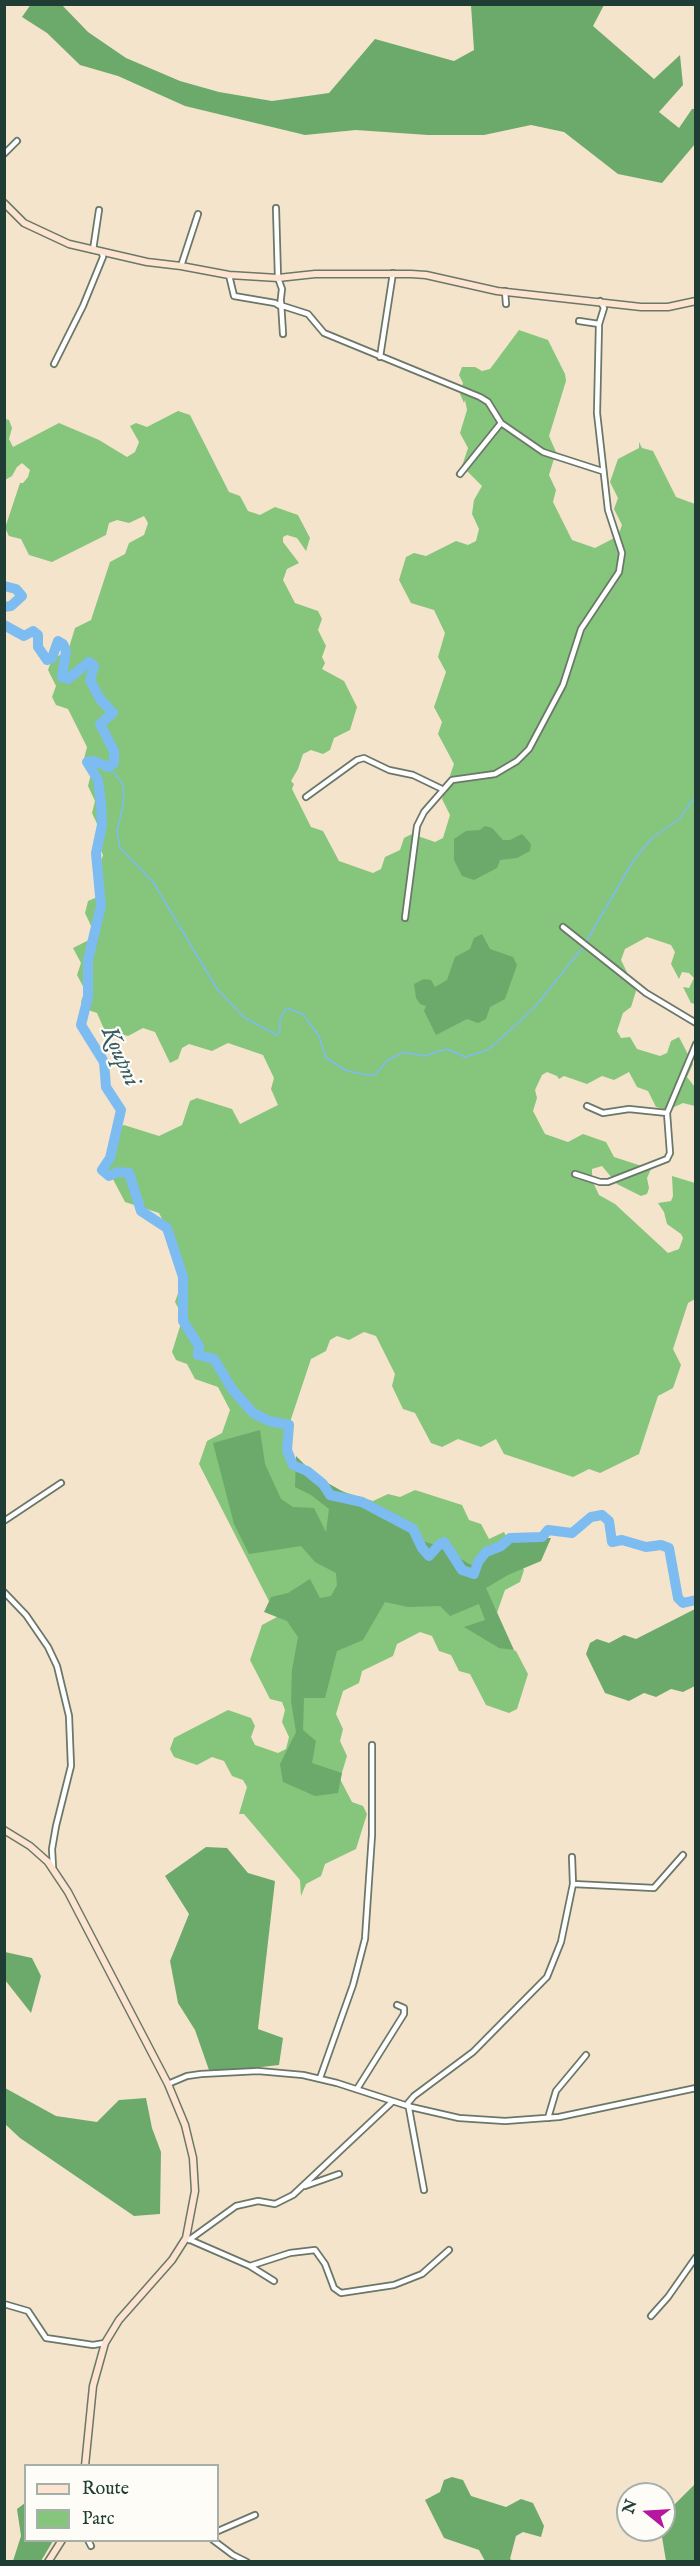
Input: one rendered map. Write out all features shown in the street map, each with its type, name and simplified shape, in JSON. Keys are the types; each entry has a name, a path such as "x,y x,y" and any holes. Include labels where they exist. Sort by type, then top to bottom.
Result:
{"street":[{"path":"4,154 17,141"},
{"path":"4,203 24,223 69,244 147,262 229,275 278,278 315,274 393,273 426,275 505,291 641,307 668,307 696,301"},
{"path":"276,208 278,278 282,290 283,334"},
{"path":"93,250 99,210"},
{"path":"181,266 198,214"},
{"path":"54,364 83,306 103,257 102,252"},
{"path":"380,357 393,273"},
{"path":"229,275 234,296 275,303 308,314 324,333 480,397 488,402 501,423 543,452 602,471"},
{"path":"505,291 506,304"},
{"path":"405,918 417,826 424,812 452,780 495,774 529,749 564,685 581,629 616,578 622,563 608,510 597,413 599,324 604,308 600,301"},
{"path":"579,321 599,324"},
{"path":"460,474 501,423"},
{"path":"306,797 357,760 364,758 389,770 413,775 442,789"},
{"path":"563,927 646,993 696,1023"},
{"path":"575,1174 600,1182 609,1182 667,1159 670,1153 667,1113 696,1044"},
{"path":"587,1106 603,1113 629,1109 667,1113"},
{"path":"4,1521 61,1484"},
{"path":"4,1592 26,1615 48,1647 57,1666 69,1716 71,1766 51,1849 51,1864 110,1971 168,2084 185,2125 193,2158 195,2192 187,2239"},
{"path":"320,2078 353,1985 365,1939 372,1835 372,1745"},
{"path":"4,1830 40,1854 55,1872"},
{"path":"573,1884 654,1888 683,1855"},
{"path":"424,2190 408,2106 410,2099 482,2044 546,1977 561,1942 573,1884 572,1857"},
{"path":"357,2089 404,2014 404,2008 397,2005"},
{"path":"548,2118 556,2091 586,2055"},
{"path":"168,2084 194,2074 258,2071 320,2078 392,2102 459,2118 512,2121 548,2118 696,2088"},
{"path":"305,2186 315,2173 392,2102"},
{"path":"85,2464 93,2385 105,2343 119,2320 172,2260 187,2239 236,2206 258,2201 270,2204 282,2202 305,2186 339,2174"},
{"path":"187,2239 250,2266 274,2282"},
{"path":"250,2266 290,2253 315,2250 325,2264 334,2288 341,2293 394,2285 422,2274 449,2250"},
{"path":"651,2316 696,2257"},
{"path":"4,2304 24,2308 46,2338 93,2345 105,2343"},
{"path":"219,2530 255,2515"},
{"path":"48,2562 61,2542"},
{"path":"214,2542 247,2562"}],"green space":[{"path":"31,4 62,5 88,32 126,58 180,81 219,92 272,101 329,93 375,39 454,61 474,50 471,5 604,5 593,26 654,79 680,55 683,85 659,112 679,128 692,109 695,109 695,144 662,183 618,174 564,132 531,125 484,135 428,135 356,130 305,135 185,106 118,76 80,65 47,33 22,17"},
{"path":"519,330 548,340 565,374 566,381 549,436 556,452 549,475 556,490 553,502 572,540 595,548 618,536 622,525 614,509 618,498 610,482 618,459 639,448 639,442 642,448 653,451 676,497 695,504 695,1004 691,1003 683,987 689,988 694,978 689,973 682,972 679,979 671,964 675,952 671,945 647,937 625,949 621,960 636,991 631,1007 623,1013 617,1031 621,1038 630,1037 637,1049 660,1056 667,1053 671,1041 679,1037 693,1064 687,1077 694,1086 695,1106 683,1103 668,1110 656,1107 648,1091 637,1087 629,1072 614,1080 602,1076 587,1084 564,1076 559,1079 547,1072 542,1075 535,1090 537,1098 533,1111 545,1134 568,1142 583,1134 606,1142 614,1157 651,1169 647,1178 649,1188 647,1194 641,1196 617,1184 602,1166 592,1169 592,1180 599,1195 615,1204 668,1253 679,1249 683,1238 667,1224 664,1212 658,1203 671,1201 672,1176 695,1183 695,1299 688,1303 673,1349 681,1365 673,1388 658,1396 639,1454 600,1473 589,1469 573,1477 504,1454 496,1439 481,1447 458,1439 442,1447 431,1443 415,1413 403,1409 392,1386 395,1374 376,1336 364,1332 349,1340 337,1336 330,1340 326,1351 311,1359 284,1440 303,1479 373,1501 388,1494 400,1497 415,1490 462,1505 469,1520 481,1524 489,1539 504,1532 524,1570 520,1582 505,1590 493,1624 505,1647 516,1651 528,1674 517,1709 509,1713 486,1705 470,1674 459,1671 451,1655 439,1651 432,1636 420,1632 397,1644 393,1656 362,1671 359,1683 343,1691 336,1714 343,1729 340,1741 347,1756 340,1779 352,1802 363,1806 367,1814 356,1849 325,1864 321,1876 306,1884 301,1896 300,1880 244,1814 239,1814 247,1787 243,1780 232,1776 224,1761 212,1757 197,1765 174,1757 170,1749 174,1738 228,1710 251,1718 255,1726 251,1737 255,1745 278,1753 286,1749 289,1737 282,1722 285,1710 282,1702 270,1699 250,1660 262,1625 277,1617 199,1464 207,1441 222,1433 230,1410 218,1387 195,1379 187,1364 176,1360 172,1352 183,1317 175,1302 183,1279 175,1263 179,1252 159,1213 125,1202 105,1164 116,1129 124,1125 159,1136 182,1125 190,1101 197,1098 232,1109 240,1124 278,1105 271,1089 274,1078 263,1055 228,1043 212,1051 189,1044 182,1048 178,1059 170,1063 155,1032 143,1028 128,1036 104,1029 97,1013 85,1009 81,1002 85,990 77,975 81,963 73,948 89,940 92,928 85,913 88,901 104,894 96,878 103,855 96,840 99,828 92,813 95,801 88,786 91,774 84,759 87,747 68,709 56,705 52,697 56,686 48,670 52,659 68,651 75,628 91,620 110,562 125,554 129,543 144,535 148,523 144,516 129,523 117,520 109,523 106,535 52,562 29,555 21,539 9,536 5,528 20,483 28,477 30,470 22,463 12,476 5,480 5,419 9,420 12,428 9,439 13,447 59,423 99,440 127,457 135,452 139,442 130,426 136,423 147,427 178,411 190,415 229,492 240,496 248,511 260,515 275,507 298,515 310,538 306,551 297,538 287,535 283,537 283,542 299,563 287,569 283,580 295,603 318,611 322,619 318,630 326,646 322,657 325,663 322,669 344,681 357,707 350,730 334,738 330,750 323,754 311,750 303,754 291,781 294,784 292,789 311,827 323,831 339,861 373,873 381,869 385,857 400,850 404,838 412,834 435,842 443,838 450,815 442,799 454,764 438,734 442,722 434,707 446,672 438,657 445,633 434,610 411,603 399,580 406,557 414,553 426,556 456,541 468,545 476,541 479,529 472,514 474,500 482,486 462,466 468,448 460,433 467,410 465,400 464,403 460,394 463,383 459,375 462,367 475,367 482,371 490,369"},
{"path":"485,826 492,828 503,840 510,840 522,834 531,844 530,851 517,858 500,860 497,868 474,880 462,876 454,860 454,839 466,831 480,830"},
{"path":"482,934 490,949 513,957 517,965 505,999 490,1007 486,1019 478,1023 467,1019 436,1035 424,1011 426,1006 420,1004 416,998 414,984 424,979 431,980 435,987 447,980 455,957 470,949 474,938"},
{"path":"260,1430 265,1464 281,1499 293,1507 314,1508 326,1532 329,1509 311,1495 295,1487 296,1456 317,1477 397,1522 420,1540 441,1547 471,1565 513,1538 551,1538 541,1561 508,1575 486,1588 514,1650 499,1648 464,1627 485,1620 479,1604 450,1616 440,1606 408,1607 385,1602 363,1640 337,1651 325,1698 304,1698 303,1730 316,1741 312,1763 342,1773 338,1793 315,1796 283,1782 280,1764 296,1732 291,1701 292,1670 298,1637 287,1621 264,1612 271,1597 288,1593 310,1579 320,1598 331,1596 337,1585 336,1573 315,1562 301,1546 249,1554 234,1524 213,1443"},
{"path":"695,1609 695,1686 683,1692 671,1689 656,1697 644,1693 629,1701 605,1693 586,1654 590,1643 597,1639 609,1643 624,1635 636,1639"},
{"path":"206,1847 227,1848 248,1873 275,1881 258,2029 283,2038 279,2065 210,2073 195,2030 178,2003 170,1961 189,1914 165,1876"},
{"path":"5,1952 32,1958 41,1976 31,2013 5,1980"},
{"path":"5,2088 56,2116 97,2122 119,2100 146,2098 152,2128 161,2152 160,2214 134,2216 20,2138 5,2124"},
{"path":"452,2477 463,2480 471,2496 506,2507 521,2499 533,2503 544,2526 541,2537 523,2532 516,2536 510,2559 515,2562 485,2561 479,2550 444,2538 425,2500 440,2492 444,2480"},
{"path":"695,2484 695,2561 666,2561 663,2542 676,2542 676,2503"},
{"path":"24,2504 24,2542 52,2542 41,2561 13,2561 21,2536 17,2509"}],"waterway":[{"name":"Koupni","path":"4,586 16,589 22,596 11,606 4,607"},
{"name":"Koupni","path":"4,625 24,636 33,631 38,635 38,647 47,660 52,658 58,641 63,644 66,651 62,677 68,679 89,662 94,666 90,680 100,699 113,713 100,724 114,751 114,763 108,767 94,761 87,762 98,780 101,803 102,825 96,853 101,906 88,960 88,997 81,1025 104,1062 106,1087 121,1110 110,1158 102,1170 109,1176 118,1172 129,1173 141,1211 167,1228 183,1277 183,1321 199,1346 198,1355 214,1359 232,1389 253,1413 269,1421 289,1425 287,1450 293,1465 307,1471 323,1484 330,1495 362,1502 413,1529 422,1548 429,1556 444,1542 462,1570 474,1574 478,1562 486,1552 501,1546 510,1538 542,1537 548,1530 572,1533 591,1517 602,1515 609,1521 612,1542 622,1540 646,1547 661,1545 669,1548 678,1598 683,1603 696,1600"},
{"path":"108,767 121,781 124,790 117,831 120,848 153,882 217,989 245,1018 277,1035 280,1030 280,1019 286,1008 303,1014 319,1036 326,1058 347,1071 374,1076 388,1060 404,1052 424,1056 447,1049 465,1057 488,1050 534,1008 584,946"},
{"path":"586,942 633,861 651,839 679,819 696,796"}]}
